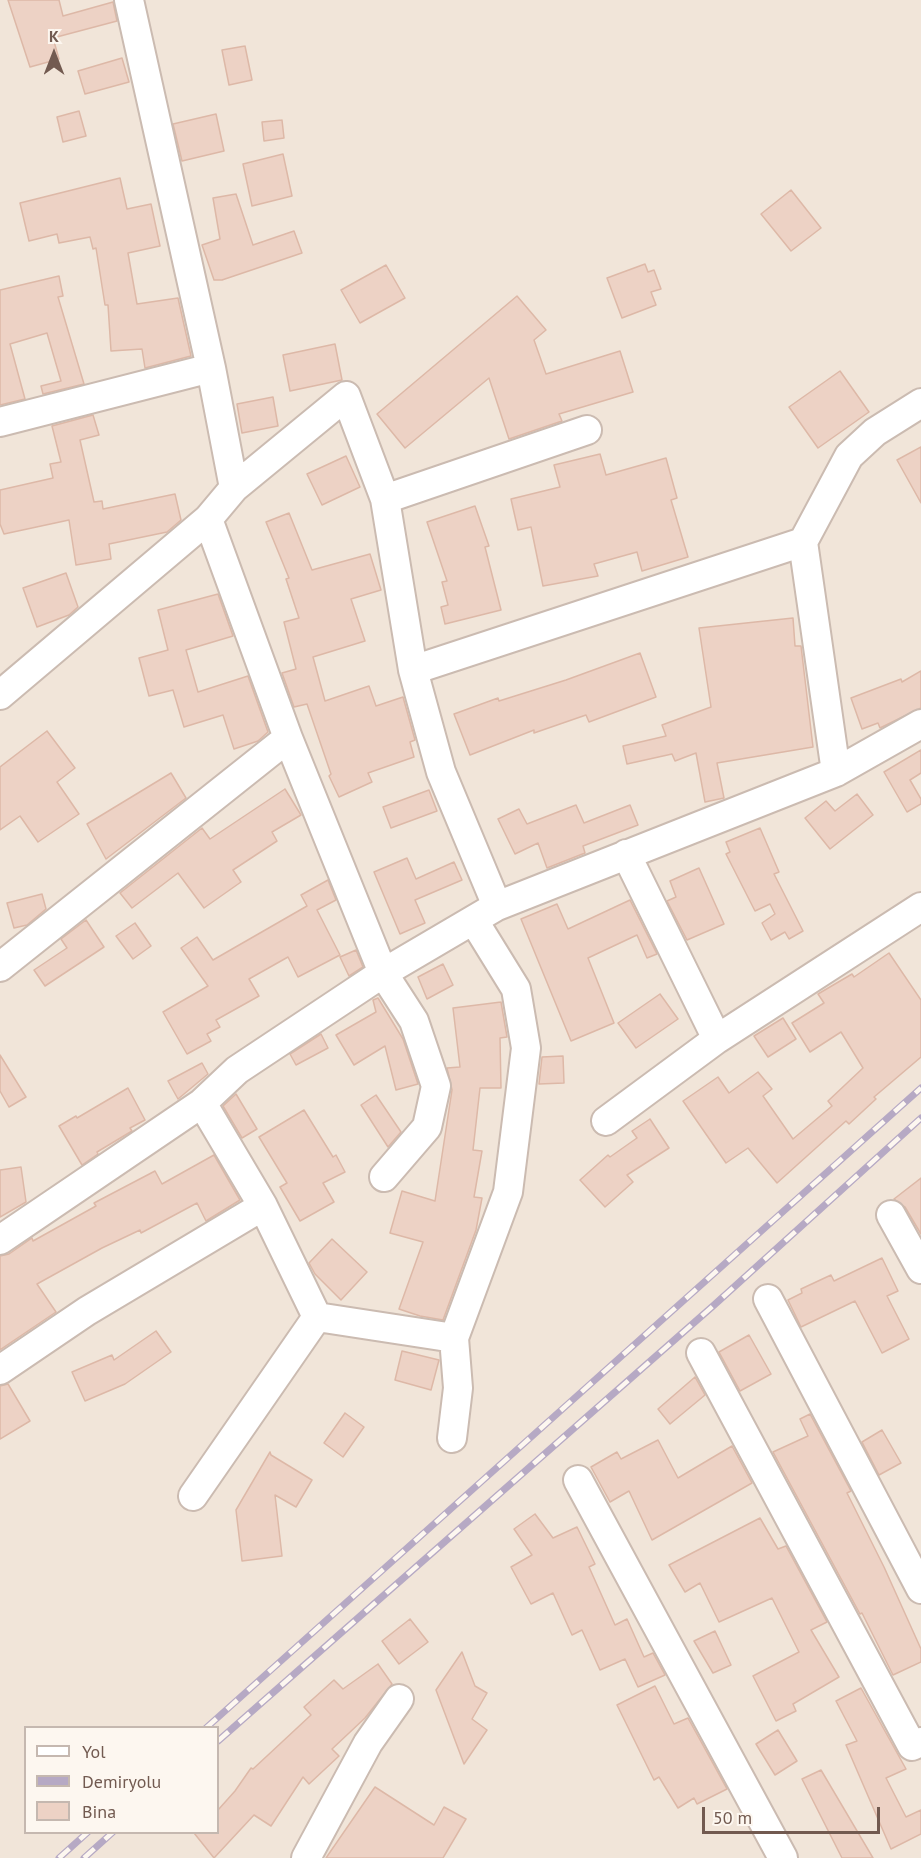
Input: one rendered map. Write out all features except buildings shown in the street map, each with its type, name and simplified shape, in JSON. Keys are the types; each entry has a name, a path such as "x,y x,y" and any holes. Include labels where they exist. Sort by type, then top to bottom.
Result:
{"street":[{"path":"129,0 211,369 234,488"},
{"path":"0,422 211,369"},
{"path":"0,695 208,519 234,488 346,396 385,499 413,670 441,772 486,913 516,989 526,1048 508,1192 454,1338 458,1388 452,1438"},
{"path":"836,772 803,542 849,456 875,432 921,404"},
{"path":"385,499 587,430"},
{"path":"208,519 288,738 383,973 414,1021 436,1086 427,1127 384,1177"},
{"path":"413,670 803,542"},
{"path":"0,1240 202,1103 237,1070 383,973 486,913 626,854 836,772 921,724"},
{"path":"0,967 288,738"},
{"path":"626,854 717,1039"},
{"path":"606,1121 717,1039 921,907"},
{"path":"202,1103 263,1206 317,1317"},
{"path":"0,1370 87,1311 263,1206"},
{"path":"891,1215 921,1269"},
{"path":"768,1299 921,1589"},
{"path":"317,1317 454,1338"},
{"path":"193,1496 317,1317"},
{"path":"701,1353 912,1746 921,1742"},
{"path":"578,1480 783,1858"},
{"path":"306,1858 368,1743 399,1699"}],"shaded area":[{"path":"0,0 921,0 921,1858 0,1858"}],"railway":[{"path":"208,1726 921,1088"},
{"path":"219,1740 713,1306 921,1118"},
{"path":"59,1858 86,1834"},
{"path":"84,1858 111,1834"}]}
